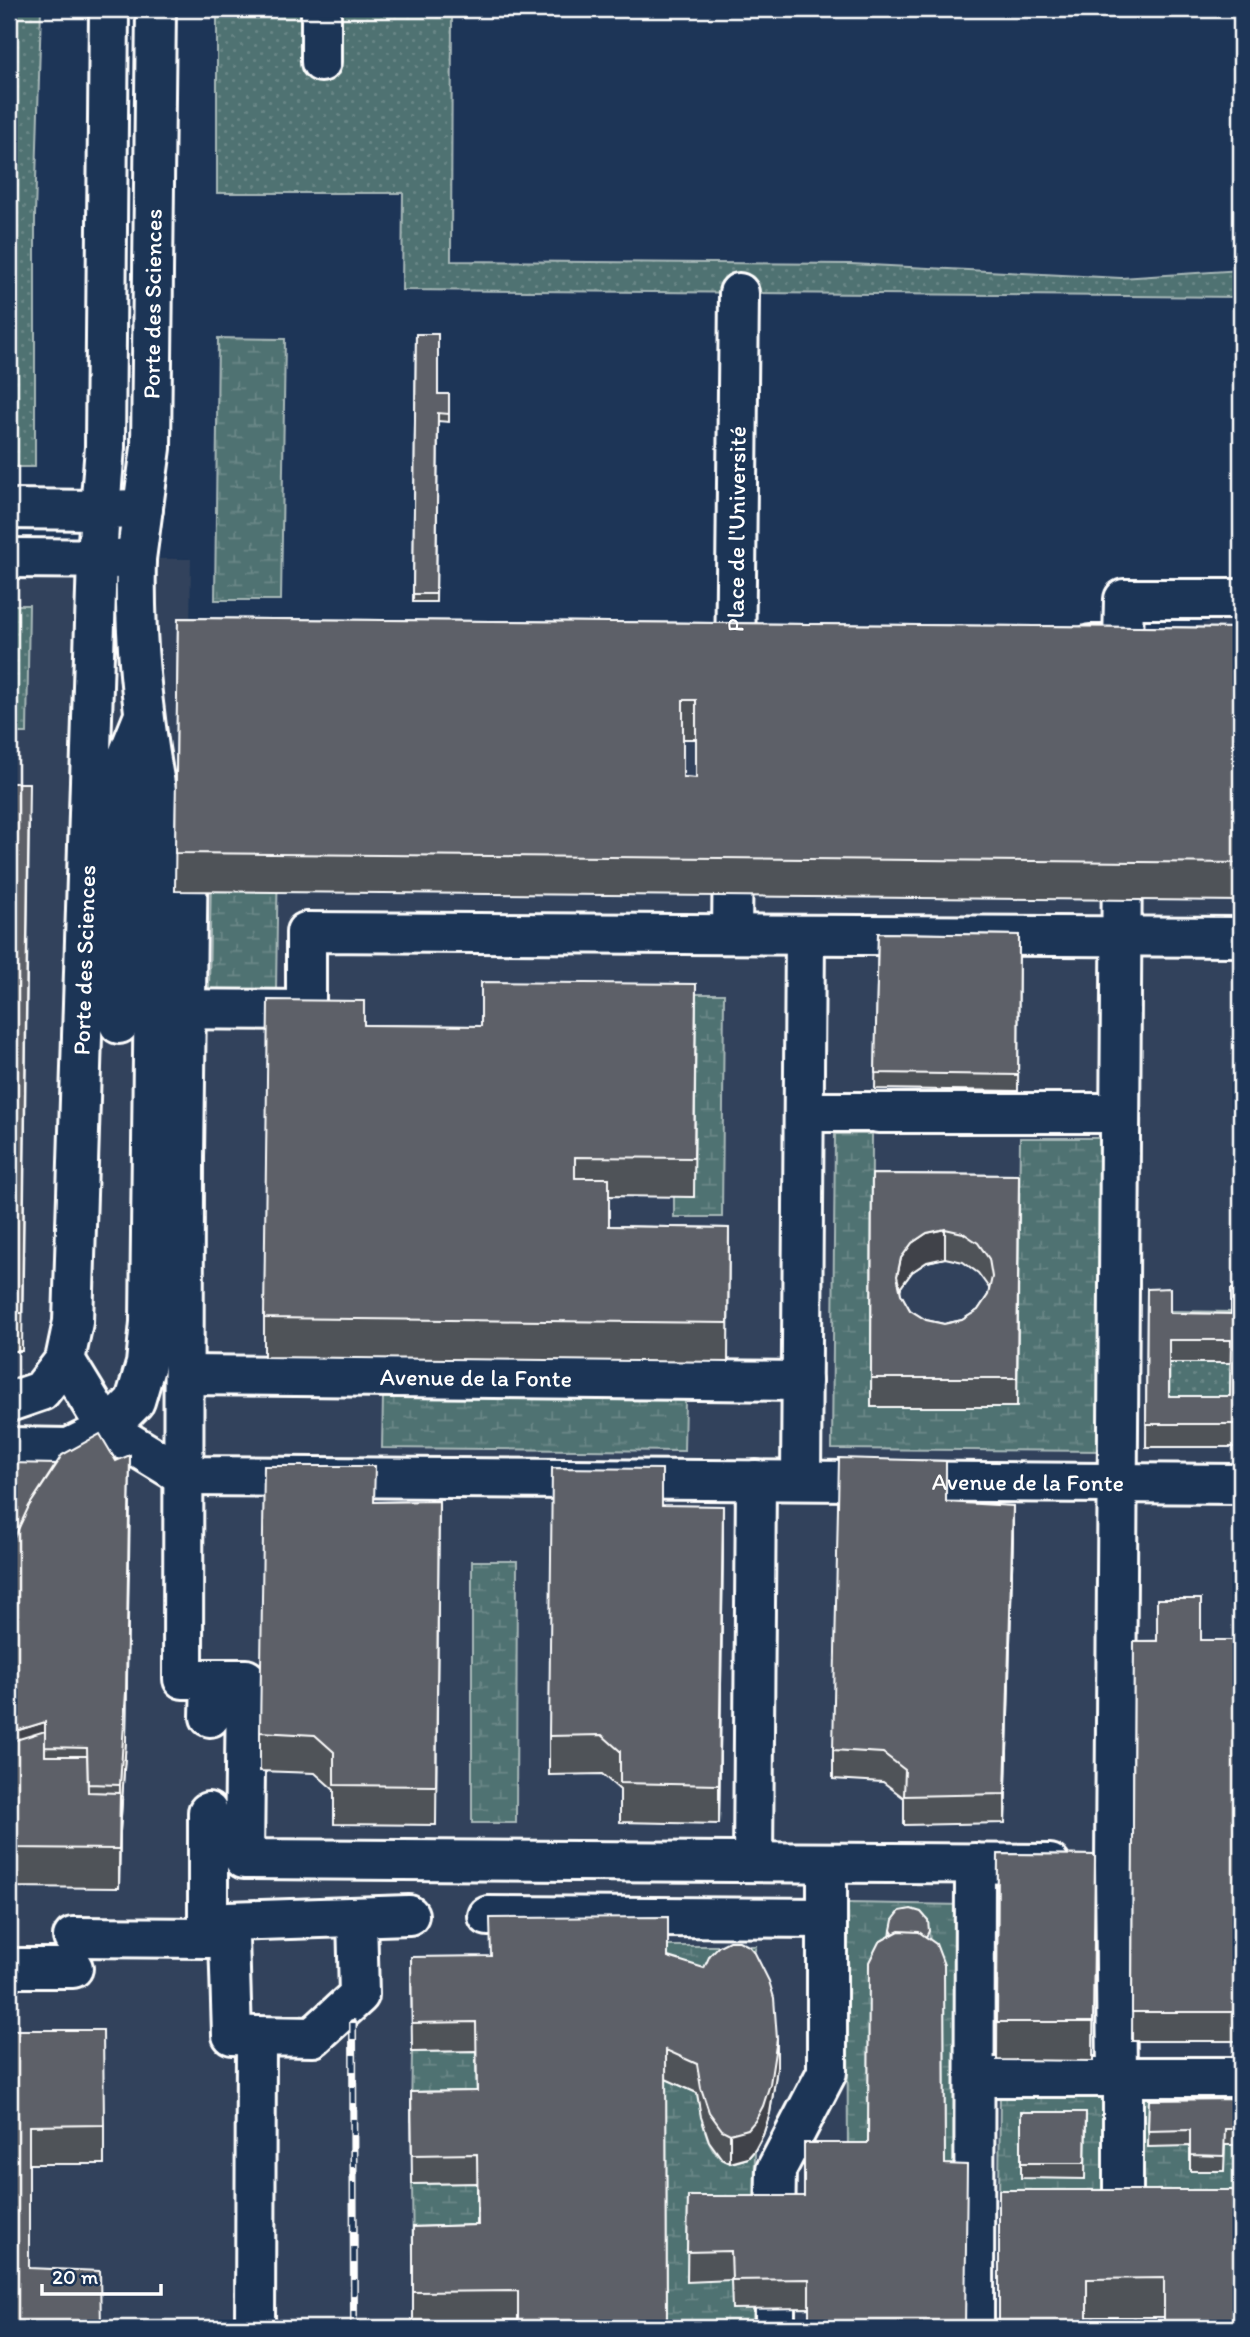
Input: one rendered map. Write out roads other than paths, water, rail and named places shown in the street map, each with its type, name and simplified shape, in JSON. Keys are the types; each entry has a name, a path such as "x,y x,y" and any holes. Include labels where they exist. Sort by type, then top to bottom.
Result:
{"street":[{"name":"Porte des Sciences","path":"9,1402 41,1391 65,1360 73,1322 97,559 105,447 109,9"},
{"name":"Porte des Sciences","path":"153,1014 156,790 144,718 134,612 135,559 151,448 156,9"},
{"path":"321,9 321,62"},
{"name":"Place de l'Université","path":"734,715 721,642 738,293"},
{"path":"9,509 143,509"},
{"path":"9,558 135,559"},
{"path":"1054,644 1123,659 1124,598 1241,599"},
{"path":"721,642 776,642"},
{"path":"9,1447 69,1448 107,1429 135,1401 146,1364 150,1322 153,1014 189,781"},
{"path":"732,934 733,809"},
{"path":"1122,811 1115,1865 1120,2077 1110,2220 1162,2217"},
{"path":"153,1014 306,1010 306,932 1241,937"},
{"path":"801,1480 805,935"},
{"path":"153,1014 184,1375 183,1679 246,1679 244,1859 1115,1865"},
{"path":"804,1112 1120,1113"},
{"path":"65,1360 107,1429 184,1490"},
{"name":"Avenue de la Fonte","path":"184,1375 362,1368 802,1381"},
{"path":"753,1862 757,1480"},
{"name":"Avenue de la Fonte","path":"184,1490 757,1480 1241,1484"},
{"path":"210,1717 211,1679"},
{"path":"208,1812 228,1932 232,2035 313,2036 359,1995 357,1917"},
{"path":"228,1932 248,1859"},
{"path":"775,2225 776,2170 827,2072 827,1863"},
{"path":"974,2328 975,1863"},
{"path":"9,1968 73,1953 228,1932 357,1917 409,1915"},
{"path":"488,1916 827,1918"},
{"path":"255,2328 256,2036"},
{"path":"975,2077 1241,2077"},
{"path":"974,2218 1013,2217"}],"railway":[{"path":"353,2023 354,2328"}]}
